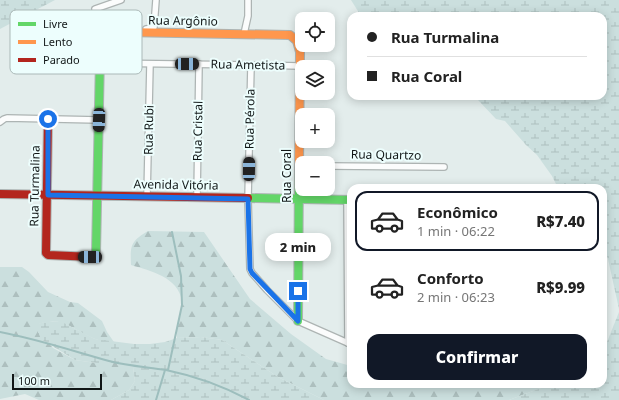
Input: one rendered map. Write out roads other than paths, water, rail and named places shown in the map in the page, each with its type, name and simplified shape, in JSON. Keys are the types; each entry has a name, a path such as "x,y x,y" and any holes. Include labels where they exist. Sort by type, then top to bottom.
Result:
{"street":[{"path":"95,9 121,0"},
{"path":"142,30 153,28 156,0"},
{"path":"244,34 248,16 248,0"},
{"name":"Rua Argônio","path":"142,32 290,35"},
{"name":"Rua Coral","path":"290,35 299,42 300,60"},
{"name":"Rua Ametista","path":"142,64 251,64 295,66"},
{"name":"Rua Rubi","path":"148,196 150,64"},
{"name":"Rua Cristal","path":"197,198 200,64"},
{"name":"Rua Pérola","path":"251,64 248,199 250,269 267,290 298,321"},
{"name":"Rua Argônio","path":"96,253 100,74"},
{"name":"Rua Coral","path":"300,100 301,156"},
{"path":"0,122 7,118 99,120"},
{"name":"Rua Turmalina","path":"48,119 46,253 50,256 90,257 94,256 96,253"},
{"name":"Rua Quartzo","path":"335,166 444,167"},
{"name":"Avenida Vitória","path":"0,194 347,200"},
{"name":"Rua Coral","path":"298,321 299,196"},
{"path":"298,321 347,342"}],"waterway":[{"path":"168,370 182,305 181,276 172,232"},
{"path":"0,332 116,363 166,370 188,375 219,386 249,400"},
{"path":"156,400 165,370"}]}
